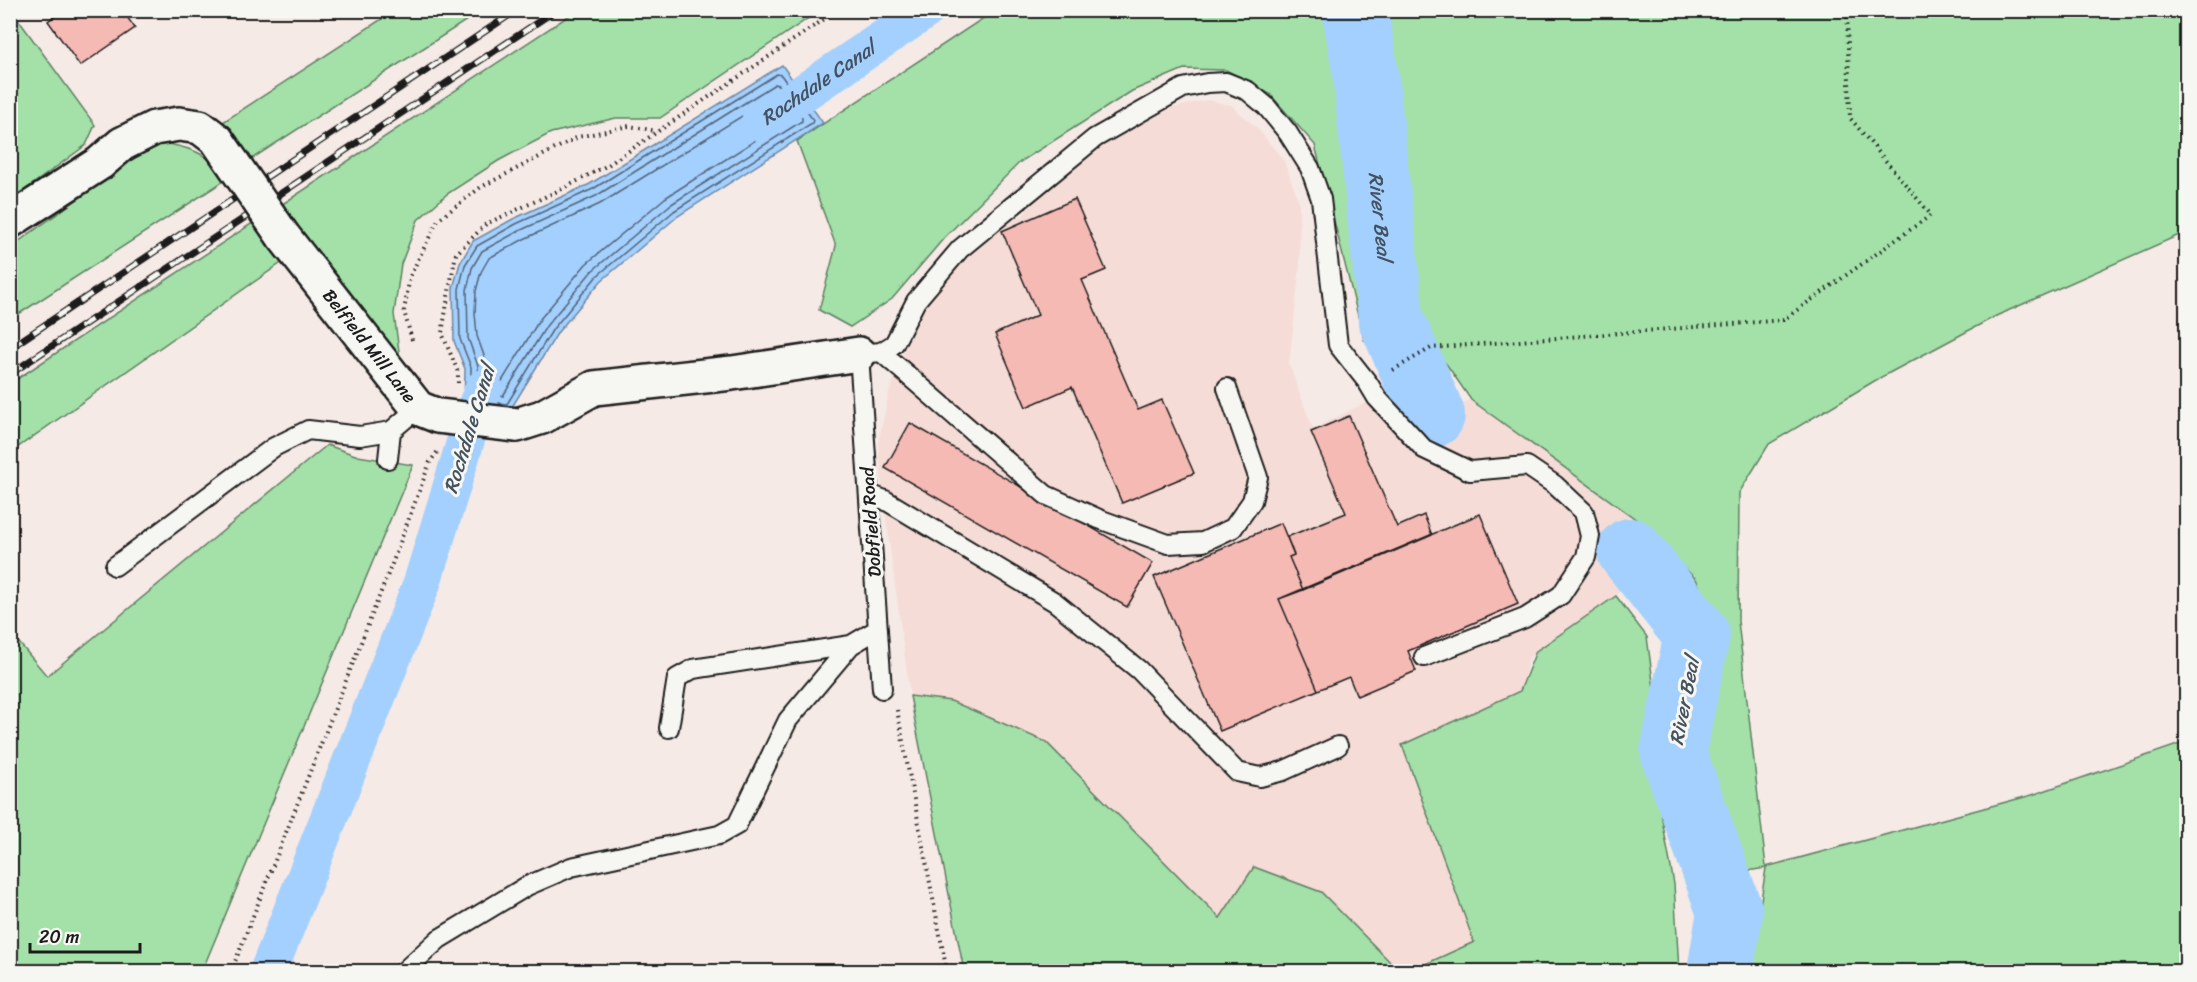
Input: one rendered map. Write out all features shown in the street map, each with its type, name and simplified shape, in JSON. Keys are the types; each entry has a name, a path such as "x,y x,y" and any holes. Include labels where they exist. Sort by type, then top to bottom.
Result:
{"street":[{"name":"Belfield Mill Lane","path":"10,221 100,163 122,144 154,128 179,124 200,127 217,140 283,236 422,407"},
{"path":"422,407 517,425 542,417 594,388 732,373 870,353"}],"lane":[{"path":"870,353 894,344 916,301 960,249 1095,138 1183,88 1226,82 1248,92 1266,106 1288,133 1310,168 1322,199 1338,345 1377,398 1424,449 1470,471 1527,466 1555,485 1584,512 1590,536 1586,557 1562,595 1525,618 1424,657"},
{"path":"870,353 1046,495 1099,519 1168,544 1203,542 1233,528 1252,501 1258,477 1227,388"},
{"name":"Dobfield Road","path":"870,353 869,495 882,689"},
{"path":"115,566 274,447 293,436 308,430 360,436 391,431 422,407"},
{"path":"388,459 391,431"},
{"path":"869,495 885,500 1055,602 1139,670 1237,772 1260,777 1283,771 1338,746"},
{"path":"403,972 439,939 527,886 571,867 719,836 737,825 788,720 851,645 878,629"},
{"path":"669,728 677,678 693,669 851,645"}],"path":[{"path":"1384,375 1431,348 1783,320 1931,215 1850,118 1847,10"},
{"path":"422,407 418,382 418,360 404,311 410,276 438,220 481,187 578,137 629,126 658,132"},
{"path":"882,689 897,711 947,972"}],"shaded area":[{"path":"1208,100 1231,105 1258,129 1284,161 1299,202 1300,265 1289,364 1313,429 1400,385 1418,423 1548,365 1646,532 1616,596 1536,651 1529,659 1520,691 1474,942 1406,971 1270,971 951,701 910,696 882,489 878,443 889,393 921,304 966,253 997,226 1023,216 1036,194 1096,149 1172,108"}],"green space":[{"path":"12,11 95,125 86,145 11,200"},
{"path":"394,11 481,11 250,160 223,122"},
{"path":"576,11 819,11 660,118 616,118 551,133 498,161 447,194 418,220 401,264 394,314 401,366 278,207"},
{"path":"994,11 1326,11 1338,20 1379,347 1364,340 1315,145 1270,94 1226,70 1184,69 1132,91 1020,162 944,238 892,299 850,327 819,310 836,246 797,141"},
{"path":"1371,11 2186,11 2186,232 1996,316 1876,380 1769,444 1739,493 1738,621 1766,867 2032,795 2186,742 2186,971 1750,971 1766,868 1735,873 1702,756 1717,627 1696,579 1646,532 1637,520 1471,400 1447,365 1416,333 1406,302"},
{"path":"168,144 187,148 209,159 227,179 11,319 11,247 153,145"},
{"path":"257,220 284,261 11,452 11,383"},
{"path":"327,445 358,456 413,465 202,971 11,971 10,632 47,676"},
{"path":"1616,596 1647,637 1655,697 1652,766 1674,884 1679,971 1410,971 1474,942 1402,745 1520,691 1536,651"},
{"path":"910,696 951,701 1046,742 1220,918 1254,867 1321,892 1399,971 964,971"}],"water":[{"path":"782,65 823,123 678,216 601,281 558,332 509,412 464,405 465,369 454,341 453,288 460,263 473,241 513,219 590,184"}],"building":[{"path":"63,10 122,10 135,28 80,66 48,21"},
{"path":"1075,199 1106,270 1082,280 1138,410 1162,400 1194,473 1122,503 1072,387 1026,407 995,334 1038,315 1002,231"},
{"path":"1349,416 1397,527 1424,515 1432,535 1303,590 1289,557 1294,555 1287,537 1346,513 1311,432"},
{"path":"910,423 1153,563 1127,607 885,468"},
{"path":"1480,514 1518,604 1408,651 1416,671 1357,696 1349,677 1318,690 1279,599"},
{"path":"1281,523 1294,555 1289,557 1303,590 1279,599 1318,690 1220,731 1154,577"}],"waterway":[{"name":"Rochdale Canal","path":"760,122 926,10"},
{"name":"River Beal","path":"1355,10 1365,69 1391,319 1432,415"},
{"name":"Rochdale Canal","path":"268,972 422,583 476,407 484,388"},
{"name":"River Beal","path":"1630,551 1697,635 1673,752 1730,912 1720,972"}],"railway":[{"path":"10,348 517,10"},
{"path":"10,374 556,10"}]}
